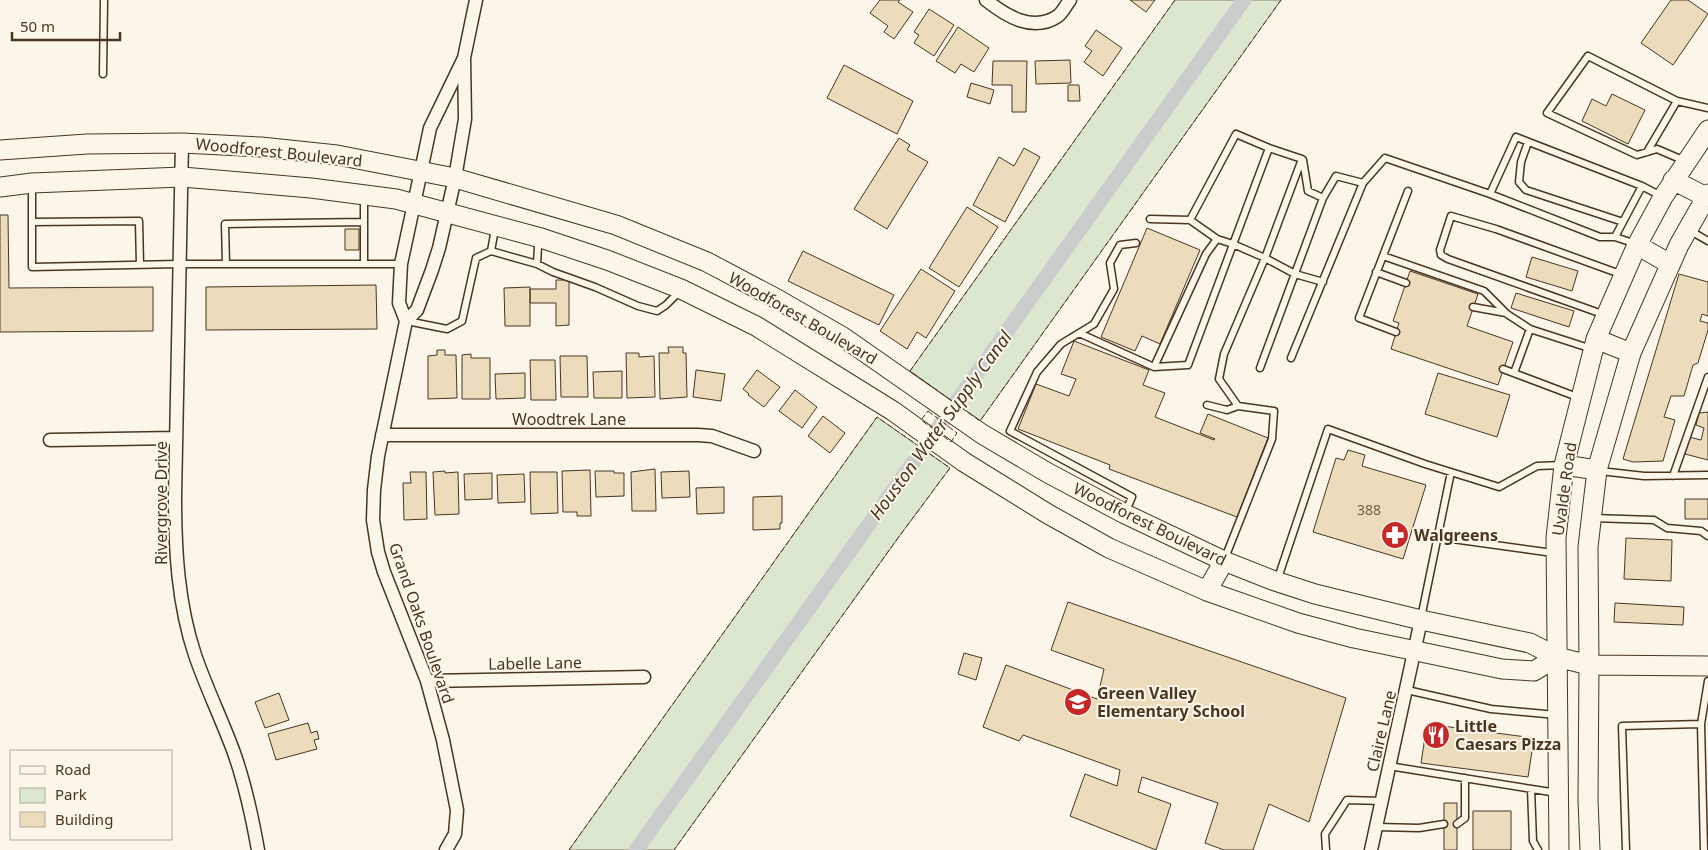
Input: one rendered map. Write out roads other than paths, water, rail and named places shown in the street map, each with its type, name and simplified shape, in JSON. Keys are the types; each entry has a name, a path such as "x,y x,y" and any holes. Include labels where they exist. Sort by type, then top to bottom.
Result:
{"main road":[{"name":"Uvalde Road","path":"1558,850 1556,538 1564,465 1595,344 1606,315 1637,245 1663,197 1708,130"},
{"name":"Woodforest Boulevard","path":"0,150 87,144 182,143 261,147 337,155 455,178 616,225 707,262 806,315 843,337 982,434 1086,494 1224,561 1277,582 1315,594 1421,620 1530,643 1556,658 1589,665 1708,666"},
{"name":"Woodforest Boulevard","path":"0,187 32,183 182,177 311,188 396,199 541,238 607,260 681,289 756,326 893,411 964,462 1048,514 1109,548 1207,591 1298,623 1354,638 1502,669 1534,671 1556,658"},
{"path":"1673,180 1707,196"},
{"name":"Uvalde Road","path":"1590,850 1588,800 1588,547 1596,470 1630,353 1670,264 1707,196"},
{"path":"1637,245 1670,264"},
{"path":"1595,344 1630,353"},
{"path":"1564,465 1596,470"},
{"path":"1207,591 1224,561"}],"street":[{"name":"Grand Oaks Boulevard","path":"447,847 454,834 457,810 443,740 427,681 378,552 374,520 374,490 382,435 406,321 417,310 439,248 455,178 465,119 464,58 476,0"},
{"path":"986,0 998,10 1021,22 1041,22 1059,15 1070,0"},
{"name":"Grand Oaks Boulevard","path":"406,321 399,303 401,264 430,128 464,58"},
{"name":"Rivergrove Drive","path":"182,143 175,541 178,582 184,617 195,655 234,752 252,817 258,850"},
{"name":"Woodtrek Lane","path":"382,435 698,435 712,436 754,452"},
{"path":"50,440 176,438"},
{"name":"Claire Lane","path":"1372,850 1421,620"},
{"name":"Labelle Lane","path":"427,681 644,677"}],"lane":[{"path":"103,74 104,0"},
{"path":"1686,162 1657,149 1637,155 1546,113 1588,56 1677,101 1708,108"},
{"path":"1647,152 1677,101"},
{"path":"1190,220 1236,134 1302,159"},
{"path":"1490,194 1516,137 1642,186 1663,197"},
{"path":"1528,142 1519,175 1519,182 1526,190 1623,222"},
{"path":"1079,333 1154,367 1188,365 1269,148"},
{"path":"1291,358 1324,282 1363,183 1384,158 1490,194 1600,237 1615,237 1637,245"},
{"path":"1302,159 1308,191 1323,198"},
{"path":"1238,406 1219,379 1224,354 1265,258 1302,159"},
{"path":"1260,368 1323,198 1336,176 1363,183"},
{"path":"32,183 32,267 140,264 401,264"},
{"path":"1615,237 1642,186"},
{"path":"1396,332 1359,318 1408,191"},
{"path":"364,194 364,263"},
{"path":"1606,315 1448,259 1441,254 1440,250 1451,216 1496,229 1624,276"},
{"path":"1150,219 1190,220 1217,239 1265,258 1295,274 1324,282"},
{"path":"32,222 139,221 140,264"},
{"path":"226,264 225,224 364,222"},
{"path":"491,251 496,225"},
{"path":"1688,229 1708,240"},
{"path":"537,264 538,247 541,238"},
{"path":"1154,367 1206,254 1217,239"},
{"path":"1125,514 1132,497 1010,431 1037,372 1061,344 1094,324 1114,289 1110,263 1120,245 1136,243"},
{"path":"406,321 447,329 462,321 476,258 491,251 537,264 553,272 595,286 638,306 657,311 666,305 681,289"},
{"path":"1383,256 1484,291 1507,314 1530,329 1595,344"},
{"path":"1376,272 1406,283"},
{"path":"1473,307 1507,314"},
{"path":"1514,373 1530,329"},
{"path":"1503,369 1581,398"},
{"path":"1673,476 1708,377"},
{"path":"1207,405 1227,410 1238,406 1274,411 1272,438 1224,561"},
{"path":"1277,582 1328,429 1498,487 1537,466 1564,465"},
{"path":"1596,470 1644,476 1708,475"},
{"path":"1421,620 1451,472"},
{"path":"1591,518 1654,520 1667,528 1701,531 1708,536"},
{"path":"1438,537 1556,553"},
{"path":"1704,850 1701,724 1708,681"},
{"path":"1407,690 1491,709 1557,715"},
{"path":"1626,850 1622,726 1701,724"},
{"path":"1389,766 1558,793"},
{"path":"1457,824 1465,818 1465,778"},
{"path":"1531,789 1533,841 1538,850"},
{"path":"1326,850 1325,834 1347,800 1383,801"},
{"path":"1377,827 1418,828 1444,824"}],"waterway":[{"name":"Houston Water Supply Canal","path":"636,850 1244,0"}],"place":[{"name":"Walgreens","path":"1395,535"},
{"name":"Green Valley Elementary School","path":"1078,702"},
{"name":"Little Caesars Pizza","path":"1436,735"}]}
